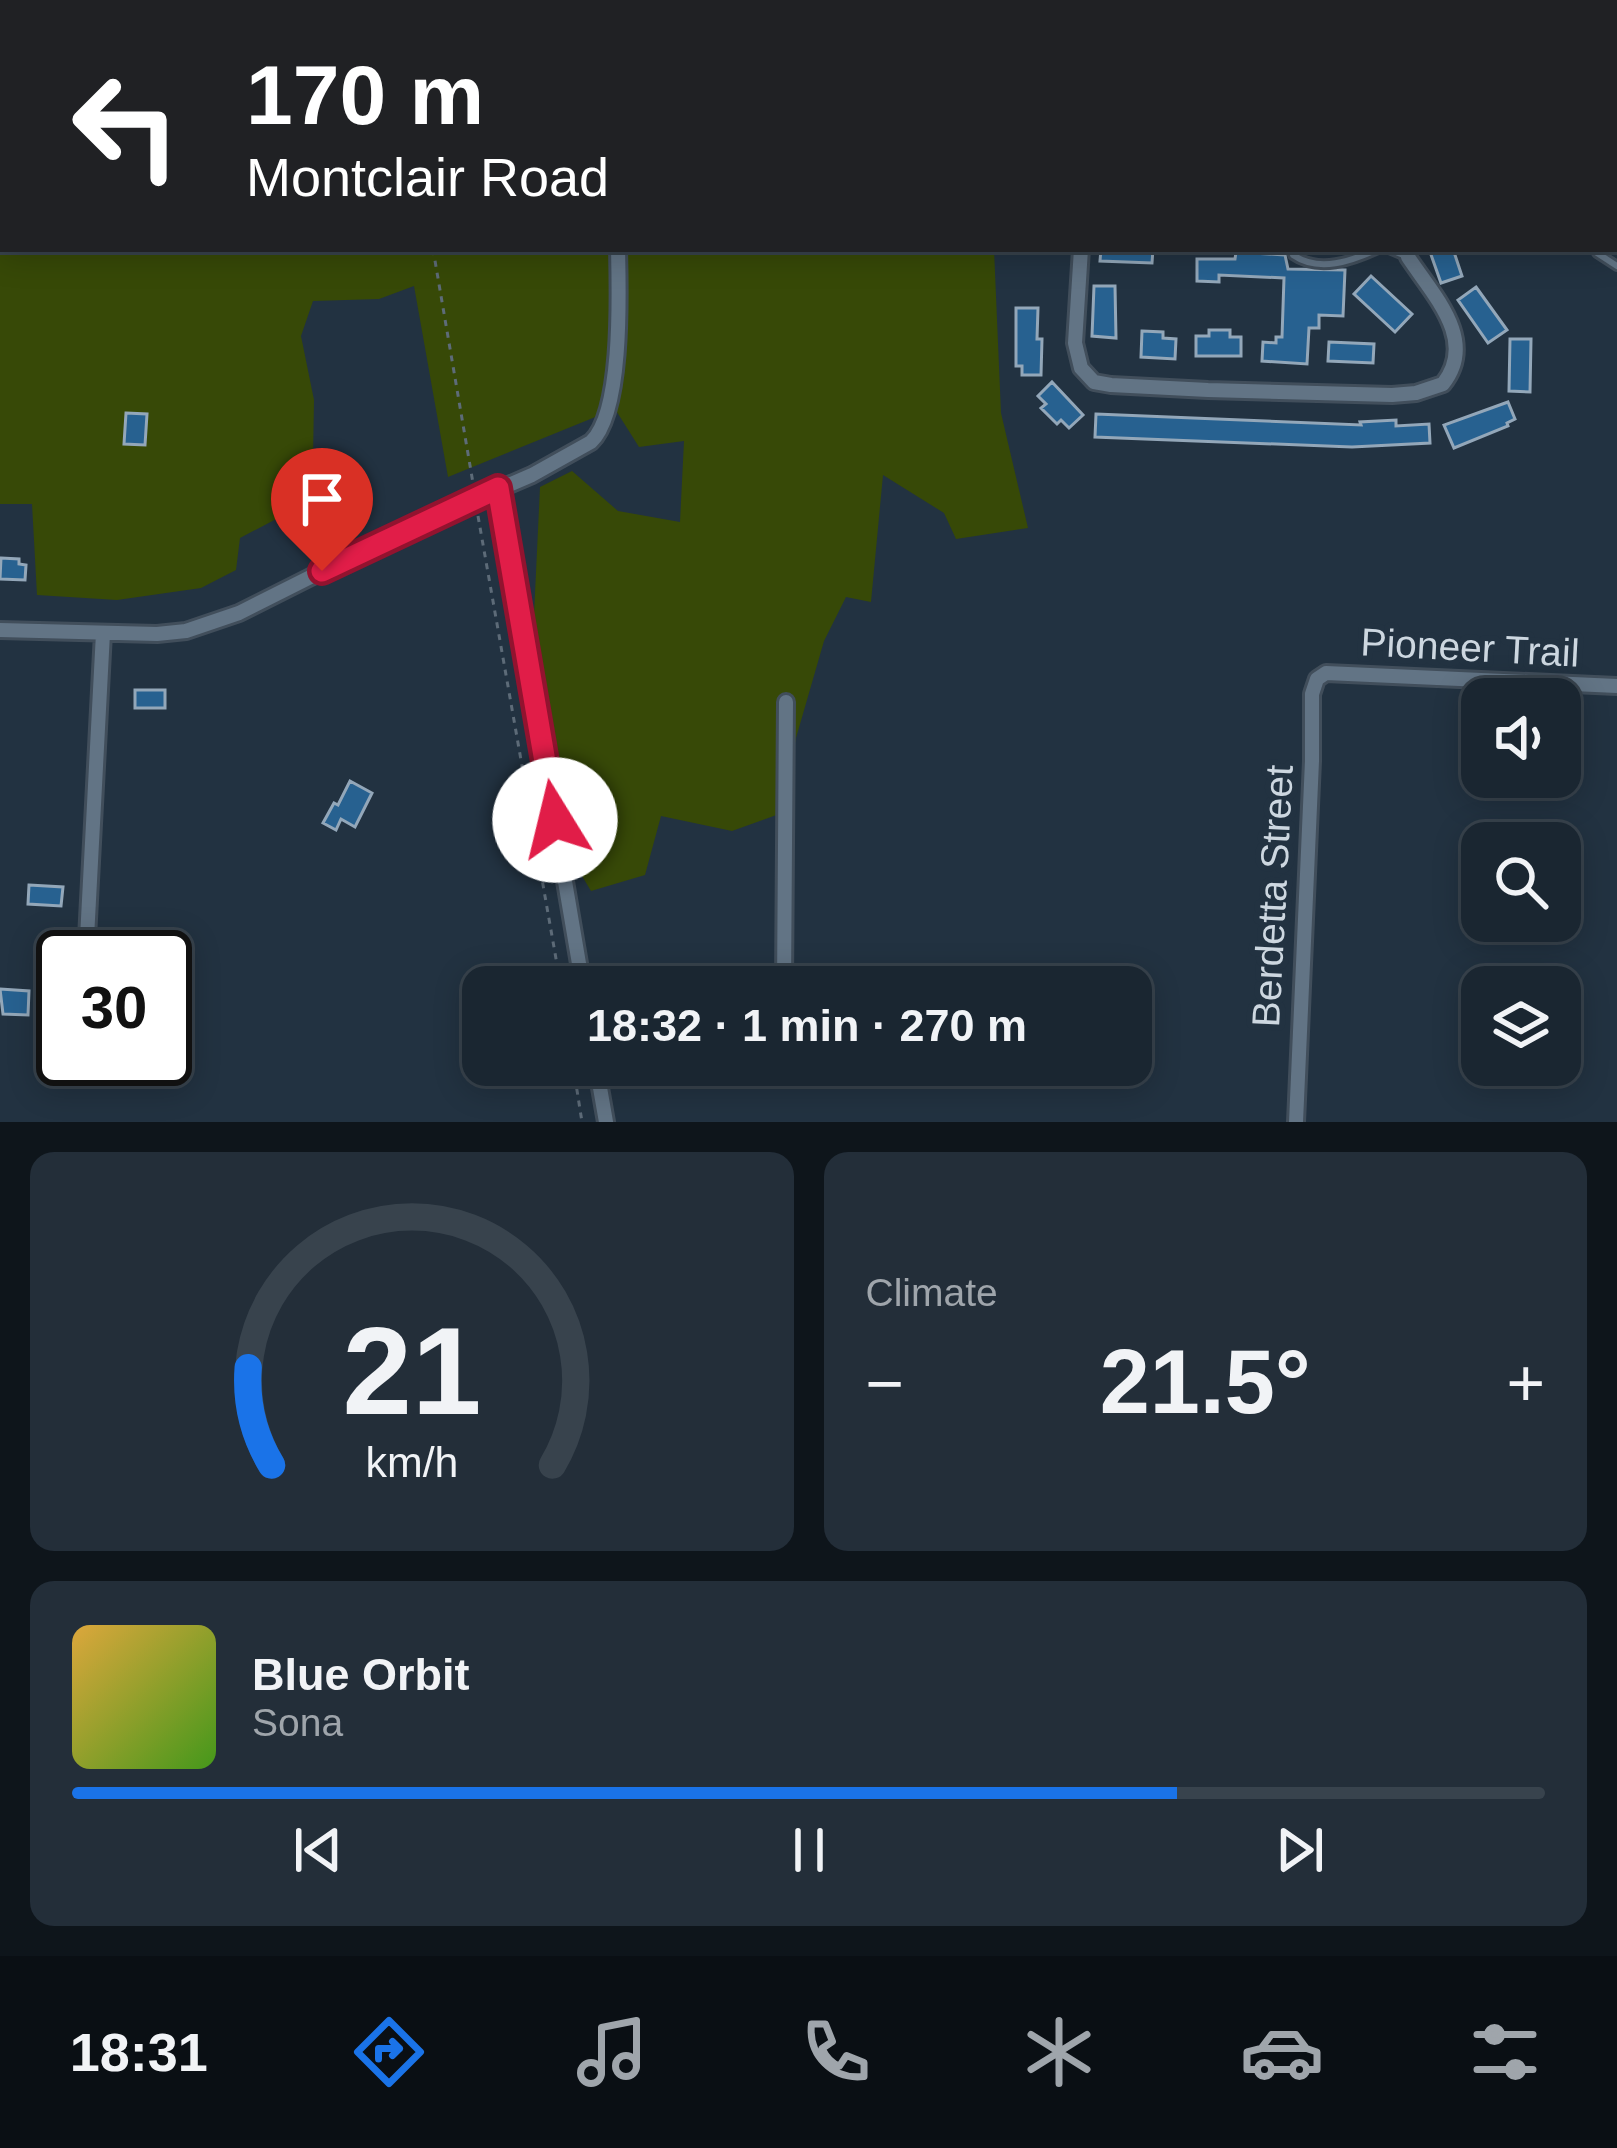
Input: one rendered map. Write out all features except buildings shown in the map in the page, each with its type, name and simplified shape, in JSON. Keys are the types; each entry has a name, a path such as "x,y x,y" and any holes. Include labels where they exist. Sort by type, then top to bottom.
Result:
{"street":[{"path":"0,630 158,634 206,626 406,529 532,475 592,442 608,407 616,358 618,252"},
{"path":"1081,252 1075,343 1081,368 1094,382 1392,395 1443,384 1458,349 1453,328 1408,253"},
{"path":"498,488 579,966"},
{"path":"87,930 103,633"},
{"name":"Pioneer Trail","path":"1320,676 1617,686"},
{"name":"Berdetta Street","path":"1296,1122 1312,694 1320,676"},
{"path":"784,966 785,702"},
{"path":"600,1086 606,1122"}],"lane":[{"path":"1292,252 1301,261 1337,264 1370,252"}],"path":[{"path":"434,252 557,966"},
{"path":"576,1086 582,1122"}],"green space":[{"path":"0,252 994,252 1001,413 1028,528 956,539 944,513 883,475 871,602 846,597 824,641 796,738 782,813 732,831 661,816 645,875 591,891 570,856 562,774 534,615 540,487 572,471 618,511 680,522 684,441 639,447 615,409 448,477 414,286 379,299 313,301 301,336 314,400 313,458 299,507 240,538 236,570 201,588 117,600 37,595 32,504 0,504"}],"route":[{"path":"322,571 498,488 555,820"}]}
